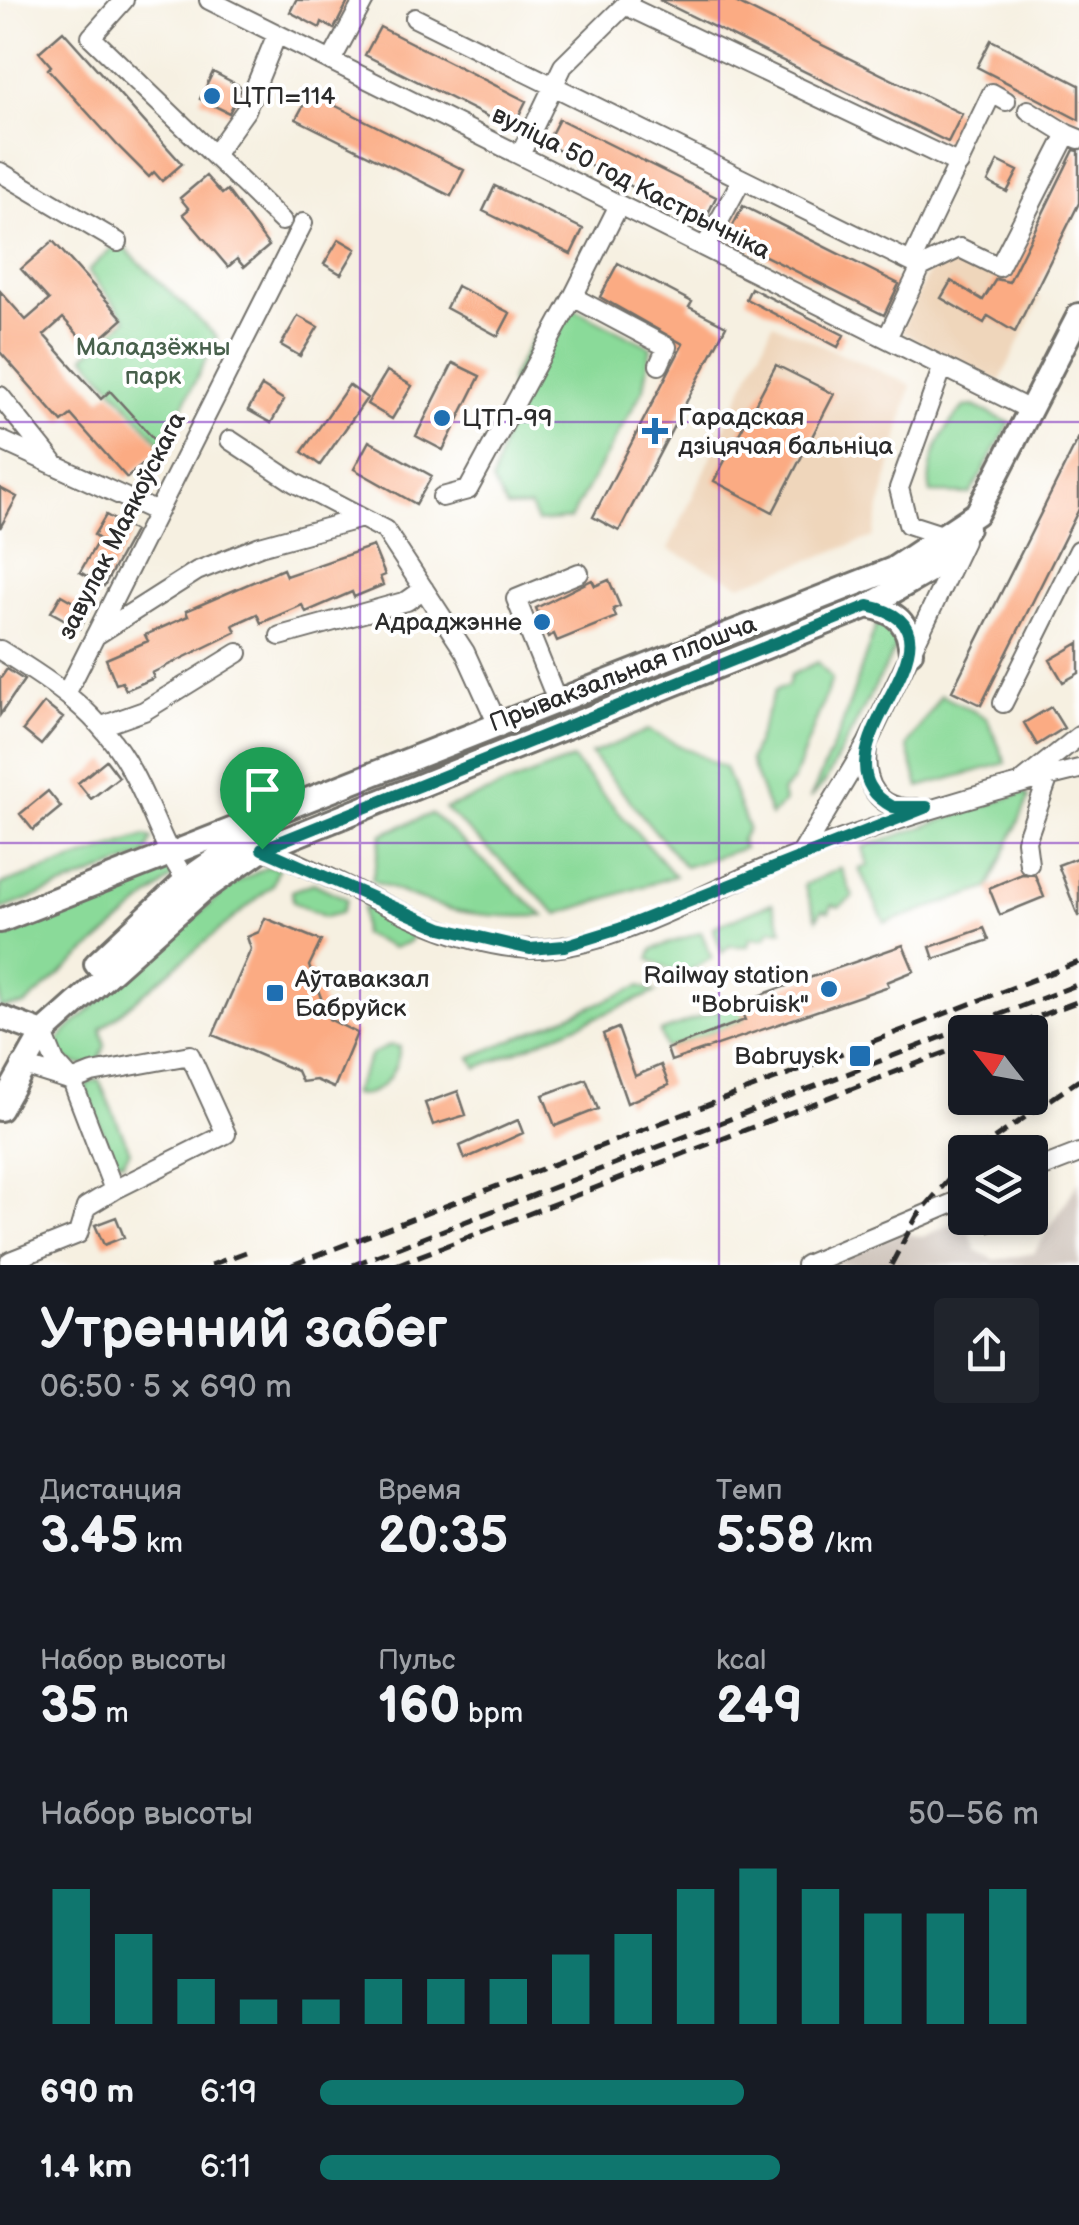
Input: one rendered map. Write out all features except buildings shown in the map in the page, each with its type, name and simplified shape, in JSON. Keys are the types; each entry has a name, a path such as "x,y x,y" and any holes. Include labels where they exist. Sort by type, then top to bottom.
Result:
{"main road":[{"name":"Прывакзальная плошча","path":"192,888 262,849 868,606 909,586 934,568 977,513 1079,315"},
{"name":"Прывакзальная плошча","path":"283,812 871,581 977,513"},
{"path":"868,606 899,617 908,629 911,652"},
{"path":"0,921 283,812"},
{"path":"0,1109 7,1063 36,1030 192,888 283,812"},
{"path":"0,1017 36,1030"}],"street":[{"path":"124,0 91,38 282,221"},
{"name":"вуліца 50 год Кастрычніка","path":"209,0 1030,410"},
{"path":"331,61 364,0"},
{"path":"520,155 563,66 629,3 959,164"},
{"path":"415,18 916,264 960,248 999,267 1073,136 1028,110"},
{"path":"214,156 246,110 277,34"},
{"path":"887,338 992,93 1006,101"},
{"path":"0,172 118,242"},
{"path":"705,247 742,178"},
{"path":"442,497 468,490 620,205"},
{"name":"завулак Маякоўскага","path":"67,692 303,223"},
{"path":"573,297 667,347 659,365"},
{"path":"943,366 899,488 908,524 945,536"},
{"path":"0,396 57,466"},
{"path":"0,440 156,512"},
{"path":"230,440 294,483 385,530 466,652 499,727"},
{"path":"801,854 867,744 977,513"},
{"path":"94,637 197,572 260,546 362,518"},
{"path":"1003,703 1079,550"},
{"path":"558,703 516,599 579,573"},
{"path":"280,636 406,600 424,590"},
{"path":"0,650 67,692 102,726 131,768 170,855 192,888"},
{"path":"102,726 144,711 238,654"},
{"path":"1020,783 1079,736"},
{"path":"867,744 864,766 874,794 893,807 927,807"},
{"path":"262,849 441,928 530,949 564,946 619,929 927,807 1079,769"},
{"path":"1029,864 1026,841 1049,776"},
{"path":"36,1030 72,1081 114,1190"},
{"path":"7,1063 72,1081 92,1073 190,1055 226,1134 86,1207 78,1234 10,1260"},
{"path":"1048,1165 1079,1153"},
{"path":"806,1265 948,1205"}],"shaded area":[{"path":"959,257 1041,298 1000,381 901,332 928,272"},
{"path":"773,323 911,385 873,537 741,585 668,549"},
{"path":"1079,1181 1079,1265 828,1265 901,1232 922,1237 948,1225 948,1235 970,1235 976,1250 995,1260 1034,1253"}],"green space":[{"name":"Маладзёжны парк","path":"118,242 217,337 163,446 85,356 127,319 88,271"},
{"path":"572,308 651,347 644,388 570,519 537,522 530,507 507,508 492,482 510,416 511,378 534,336"},
{"path":"974,406 1010,423 970,494 931,493 930,470 943,435 964,407"},
{"path":"885,622 896,628 900,639 825,782 810,799 840,731 876,625"},
{"path":"818,662 832,679 793,781 782,792 784,802 771,816 750,760 775,690 788,686 791,675"},
{"path":"941,695 987,718 1006,763 919,787 907,746"},
{"path":"648,730 725,768 748,828 741,840 744,848 685,867 591,754"},
{"path":"572,759 675,876 558,914 445,809"},
{"path":"1025,792 1029,798 989,888 885,923 859,869 868,866 863,847"},
{"path":"431,814 544,916 495,916 455,910 372,880 382,834"},
{"path":"145,836 152,839 146,855 0,910 0,885"},
{"path":"171,866 176,872 173,877 25,1005 0,1008 0,928"},
{"path":"267,867 279,867 272,886 101,1029 105,1046 98,1063 76,1064 58,1051 58,1041 68,1029 230,886"},
{"path":"841,868 853,897 839,907 832,905 829,912 822,910 817,919 804,885"},
{"path":"313,883 347,899 341,913 325,917 293,902 292,891"},
{"path":"772,903 783,930 771,929 765,938 750,938 748,946 729,946 722,953 713,927"},
{"path":"363,907 416,927 409,942 393,948 362,934"},
{"path":"701,932 712,958 681,975 649,959 653,949"},
{"path":"640,986 656,992 477,1068 471,1057"},
{"path":"738,1003 745,1020 666,1049 660,1032"},
{"path":"391,1045 400,1047 391,1075 371,1092 352,1094 371,1055"},
{"path":"99,1080 130,1151 123,1162 112,1156 86,1090 87,1083"}],"railway":[{"path":"292,1265 1079,962"},
{"path":"353,1265 1079,984"},
{"path":"1042,1015 1079,1001"},
{"path":"396,1265 948,1052"},
{"path":"1000,1135 1079,1080"},
{"path":"891,1265 917,1216 948,1180"},
{"path":"211,1265 246,1252"}],"place":[{"name":"ЦТП=114","path":"212,96"},
{"name":"ЦТП-99","path":"442,418"},
{"name":"Гарадская дзіцячая бальніца","path":"655,431"},
{"name":"Адраджэнне","path":"542,622"},
{"name":"Railway station \"Bobruisk\"","path":"829,989"},
{"name":"Аўтавакзал Бабруйск","path":"275,993"},
{"name":"Babruysk","path":"860,1056"}],"route":[{"path":"868,606 899,617 908,629 911,652 867,744 864,766 874,794 881,800 906,809 927,807 619,929 564,946 530,949 487,941 392,908 294,860 262,849 868,606"}]}
